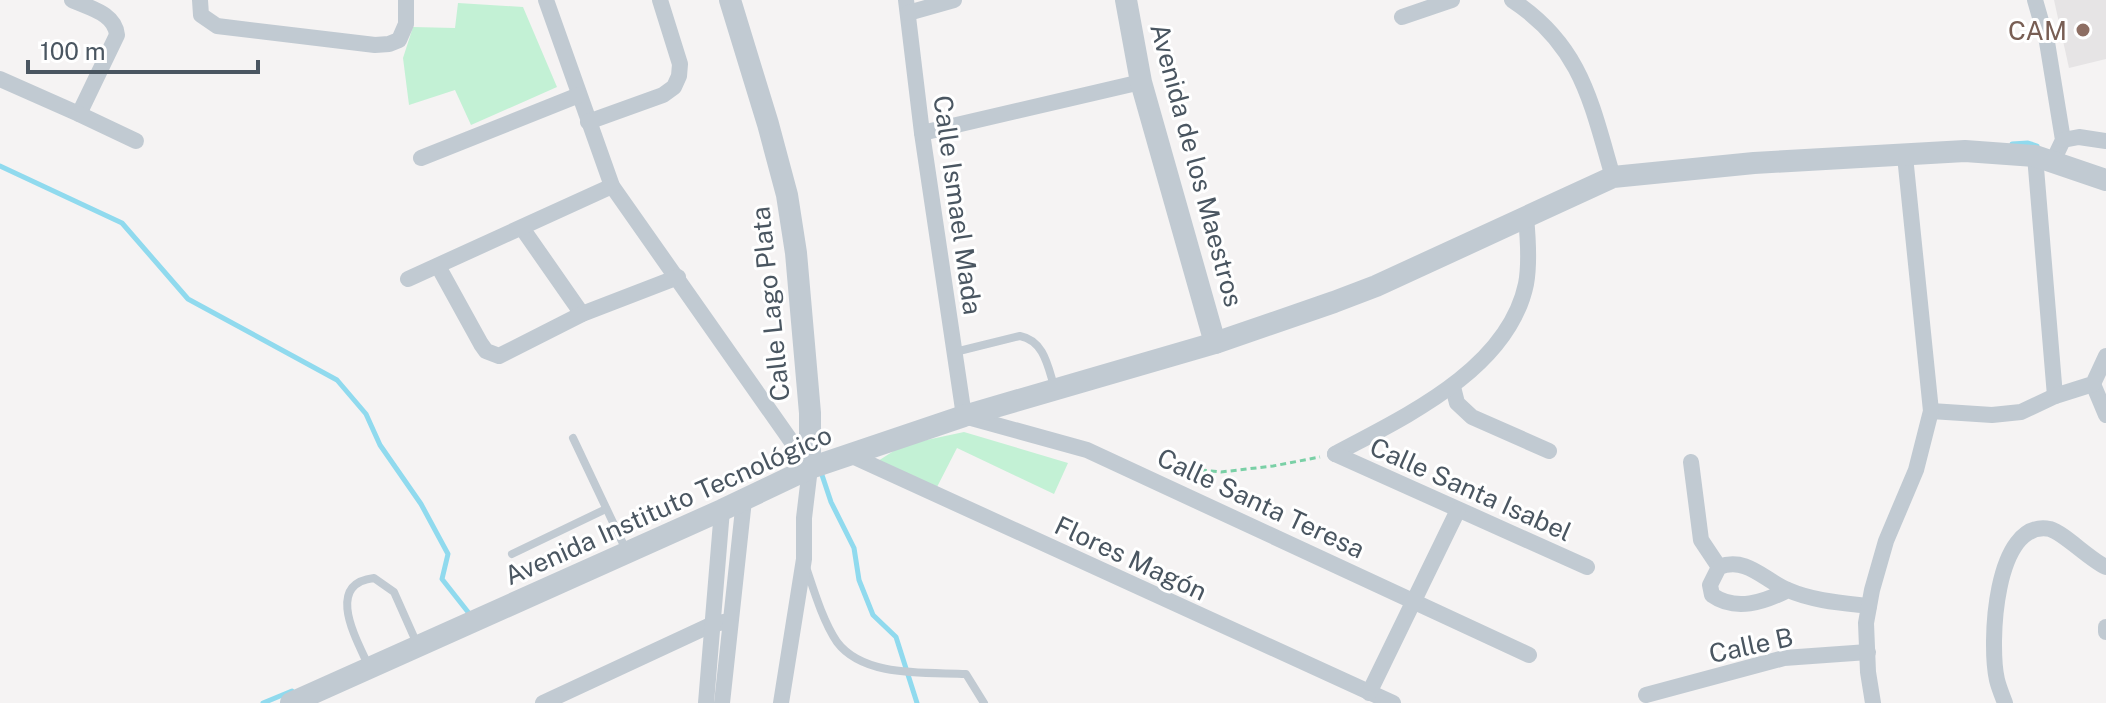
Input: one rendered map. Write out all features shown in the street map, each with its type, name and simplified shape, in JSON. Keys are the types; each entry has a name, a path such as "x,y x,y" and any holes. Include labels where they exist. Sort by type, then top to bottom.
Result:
{"street":[{"path":"72,0 110,19 117,35 79,114"},
{"path":"200,0 201,15 217,26 375,45 399,40 404,32 406,0"},
{"path":"546,0 612,186 810,468"},
{"path":"588,122 663,95 674,87 680,64 660,0"},
{"name":"Calle Lago Plata","path":"730,0 787,195 796,253 809,399 810,468 804,518 804,559 781,703"},
{"path":"907,6 954,0"},
{"name":"Avenida de los Maestros","path":"1126,0 1141,82 1215,343"},
{"path":"1402,17 1452,0"},
{"path":"1512,0 1550,32 1572,60 1585,84 1613,177"},
{"path":"2035,0 2047,42 2063,140"},
{"name":"Calle Ismael Mada","path":"907,6 922,133 964,416"},
{"path":"0,79 136,141"},
{"path":"922,133 1141,82"},
{"path":"421,158 579,95"},
{"path":"2055,396 2044,159 2063,140 2090,137 2106,141"},
{"name":"Avenida Instituto Tecnológico","path":"293,703 810,468 964,416 1215,343 1376,286 1613,177 1754,163 1965,151 2044,159 2106,180"},
{"path":"1873,703 1866,623 1869,606 1886,541 1916,470 1931,411 1905,156"},
{"path":"408,279 612,186"},
{"name":"Calle Santa Isabel","path":"1335,454 1453,387 1492,348 1513,317 1526,285 1526,217"},
{"path":"522,228 582,314"},
{"path":"438,266 486,351 504,356 582,314 678,277"},
{"path":"1931,411 1992,415 2021,412 2055,396 2093,384 2106,356"},
{"path":"2093,384 2106,415"},
{"path":"1453,387 1457,403 1472,417 1549,451"},
{"name":"Calle Santa Teresa","path":"964,416 1087,450 1529,655"},
{"name":"Calle Santa Isabel","path":"1335,454 1587,567"},
{"name":"Flores Magón","path":"850,455 1393,703"},
{"path":"1691,462 1701,540 1719,567"},
{"path":"706,703 744,500"},
{"path":"722,510 722,703"},
{"path":"1369,693 1458,510"},
{"path":"2005,703 1997,680 1994,653 2005,562 2016,541 2030,531 2051,529 2106,567"},
{"path":"1788,590 1742,605 1722,602 1712,595 1710,585 1719,567 1740,565 1756,570 1788,590 1829,601 1869,606"},
{"path":"543,703 722,622"},
{"name":"Calle B","path":"1646,695 1784,658 1868,652"}],"lane":[{"path":"955,352 1020,336 1030,338 1038,344 1056,390"},
{"path":"573,438 627,553"},
{"path":"512,554 606,509"},
{"path":"804,559 812,586 838,643 857,658 876,666 966,674 984,703"},
{"path":"369,668 348,617 350,590 363,579 374,578 394,592 418,647"}],"path":[{"name":"Calle Santa Isabel","path":"1149,465 1221,472 1335,454"}],"shaded area":[{"name":"CAM","path":"2054,0 2106,0 2106,59 2069,68"}],"green space":[{"path":"458,3 523,7 557,87 471,125 455,90 409,105 403,58 413,27 455,28"},
{"path":"964,432 1068,463 1054,494 957,448 937,487 878,461 903,445"}],"waterway":[{"path":"2012,144 2037,146"},
{"path":"0,166 122,223 188,299 337,380 366,414 380,445 421,504 448,554 442,579 468,612"},
{"path":"820,469 831,502 854,548 859,580 873,615 896,637 917,703"},
{"path":"263,703 292,691"}],"place":[{"name":"CAM","path":"2083,30"}]}
